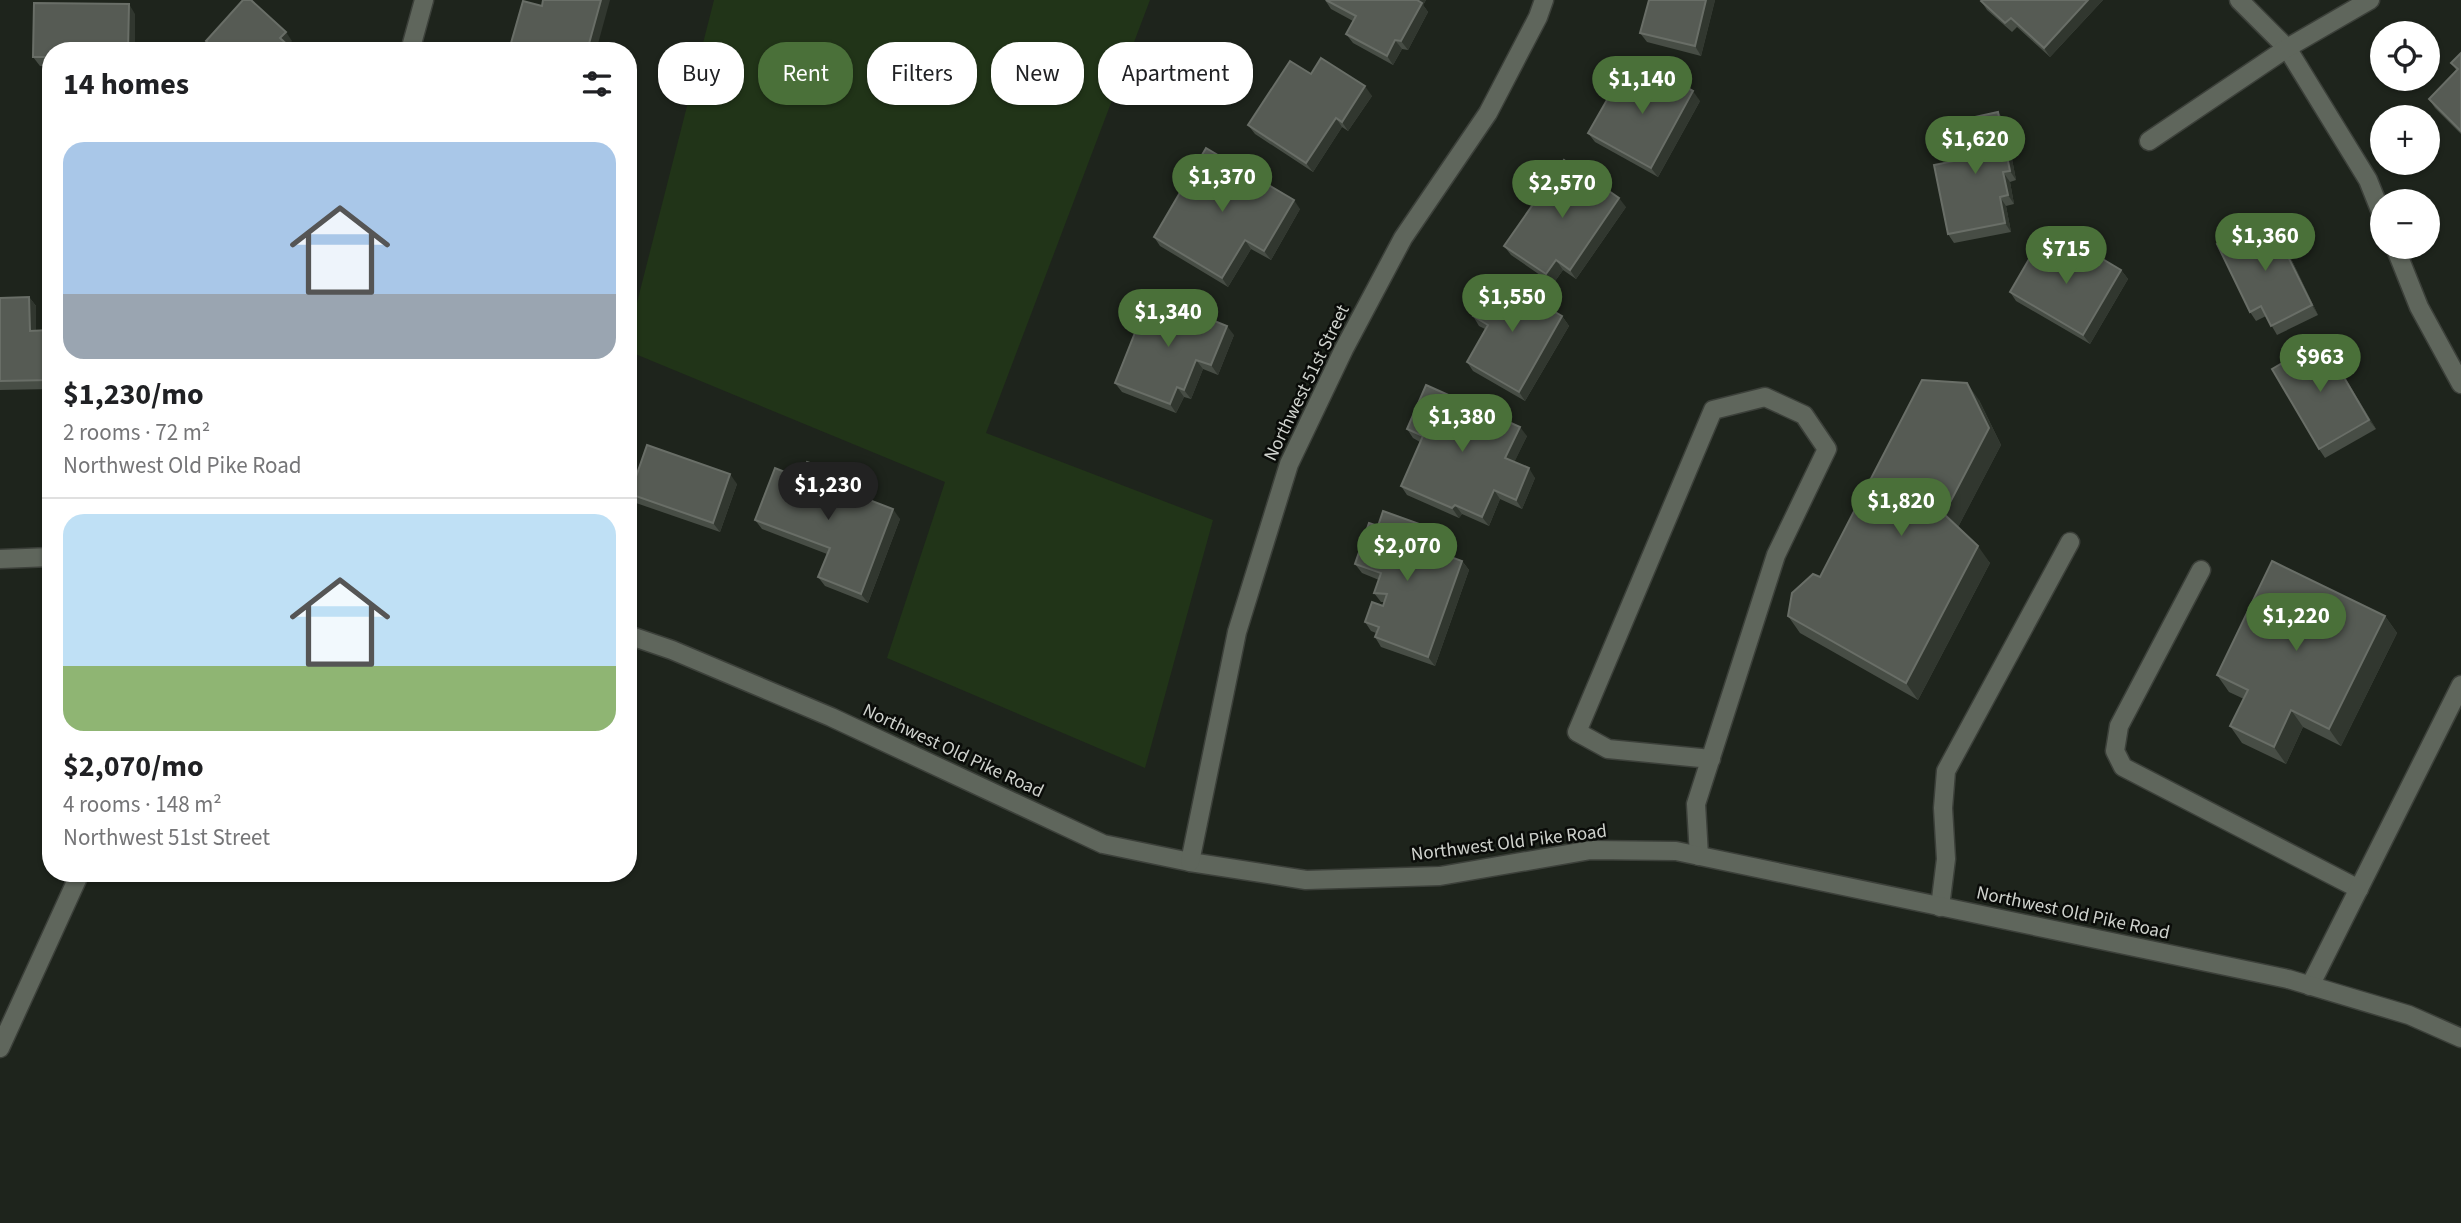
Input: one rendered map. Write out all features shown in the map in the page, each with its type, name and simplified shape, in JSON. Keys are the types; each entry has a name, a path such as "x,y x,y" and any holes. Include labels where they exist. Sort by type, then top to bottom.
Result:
{"street":[{"path":"412,42 424,0"},
{"name":"Northwest 51st Street","path":"1190,862 1237,632 1289,464 1344,349 1403,238 1488,113 1538,18 1544,0"},
{"path":"2239,0 2287,48 2372,189"},
{"path":"2149,141 2287,48 2370,0"},
{"path":"2400,259 2419,307 2461,384"},
{"path":"1699,856 1696,804 1711,759 1776,555 1828,449 1804,415 1765,397 1713,410 1577,732 1608,748 1711,759"},
{"path":"1940,907 1946,859 1942,808 1946,771 2070,542"},
{"path":"0,559 42,557"},
{"path":"2201,570 2119,726 2115,751 2123,767 2359,889"},
{"name":"Northwest Old Pike Road","path":"637,638 672,650 831,717 1103,844 1190,862 1306,880 1440,876 1591,850 1676,851 2288,979 2410,1015 2461,1038"},
{"path":"2310,986 2461,685"},
{"path":"0,1048 76,882"}],"green space":[{"path":"714,0 1150,0 1134,42 1098,42 1098,105 1110,105 986,433 1213,520 1145,768 887,658 945,482 637,355 637,303 687,105 744,105 744,42 703,42"}],"building":[{"path":"243,0 251,0 286,32 280,38 284,42 206,41"},
{"path":"543,0 601,0 589,42 511,42 523,1 542,6"},
{"path":"1326,0 1417,0 1422,3 1401,41 1395,40 1387,56 1346,34 1356,16"},
{"path":"1649,0 1706,0 1695,46 1640,33"},
{"path":"1982,0 2088,0 2044,48 2011,18 2005,23"},
{"path":"34,3 129,4 128,42 42,42 42,57 33,57"},
{"path":"2461,53 2461,131 2440,110 2440,105 2435,105 2429,99 2440,91 2440,88 2458,69 2451,63"},
{"path":"1321,58 1365,86 1342,122 1336,118 1306,163 1248,125 1290,61 1311,74"},
{"path":"1646,65 1693,91 1651,168 1588,133 1612,91 1627,99"},
{"path":"1998,112 2010,171 2003,172 2008,195 2000,197 2005,223 1948,234 1934,165 1959,160 1952,122"},
{"path":"1206,148 1294,200 1264,251 1245,240 1222,278 1154,237"},
{"path":"1564,160 1619,198 1570,270 1556,260 1546,274 1504,246"},
{"path":"2269,218 2312,305 2271,326 2261,306 2250,312 2217,244"},
{"path":"2039,242 2075,263 2084,248 2121,270 2083,335 2010,292"},
{"path":"1495,277 1562,316 1519,392 1467,362 1488,325 1473,316"},
{"path":"1150,295 1227,326 1211,365 1196,360 1184,390 1177,387 1170,404 1115,383"},
{"path":"29,297 30,331 42,330 42,380 0,381 0,298"},
{"path":"2322,340 2369,420 2319,449 2272,369"},
{"path":"1922,380 1967,383 1989,428 1944,514 1978,546 1906,683 1788,616 1792,593 1813,574 1820,577"},
{"path":"1426,385 1520,427 1505,458 1529,468 1516,500 1494,490 1482,517 1455,505 1452,508 1401,486 1423,436 1407,429"},
{"path":"647,445 730,474 713,523 637,496 637,474"},
{"path":"807,462 838,473 833,486 893,509 861,594 818,577 830,548 755,520 775,468 800,478"},
{"path":"1383,511 1425,526 1418,545 1462,561 1428,657 1375,637 1379,627 1365,622 1372,602 1383,606 1387,594 1374,593 1381,573 1355,564 1369,523 1378,526"},
{"path":"2272,561 2385,616 2329,729 2291,710 2274,747 2230,726 2248,690 2217,675"}]}
